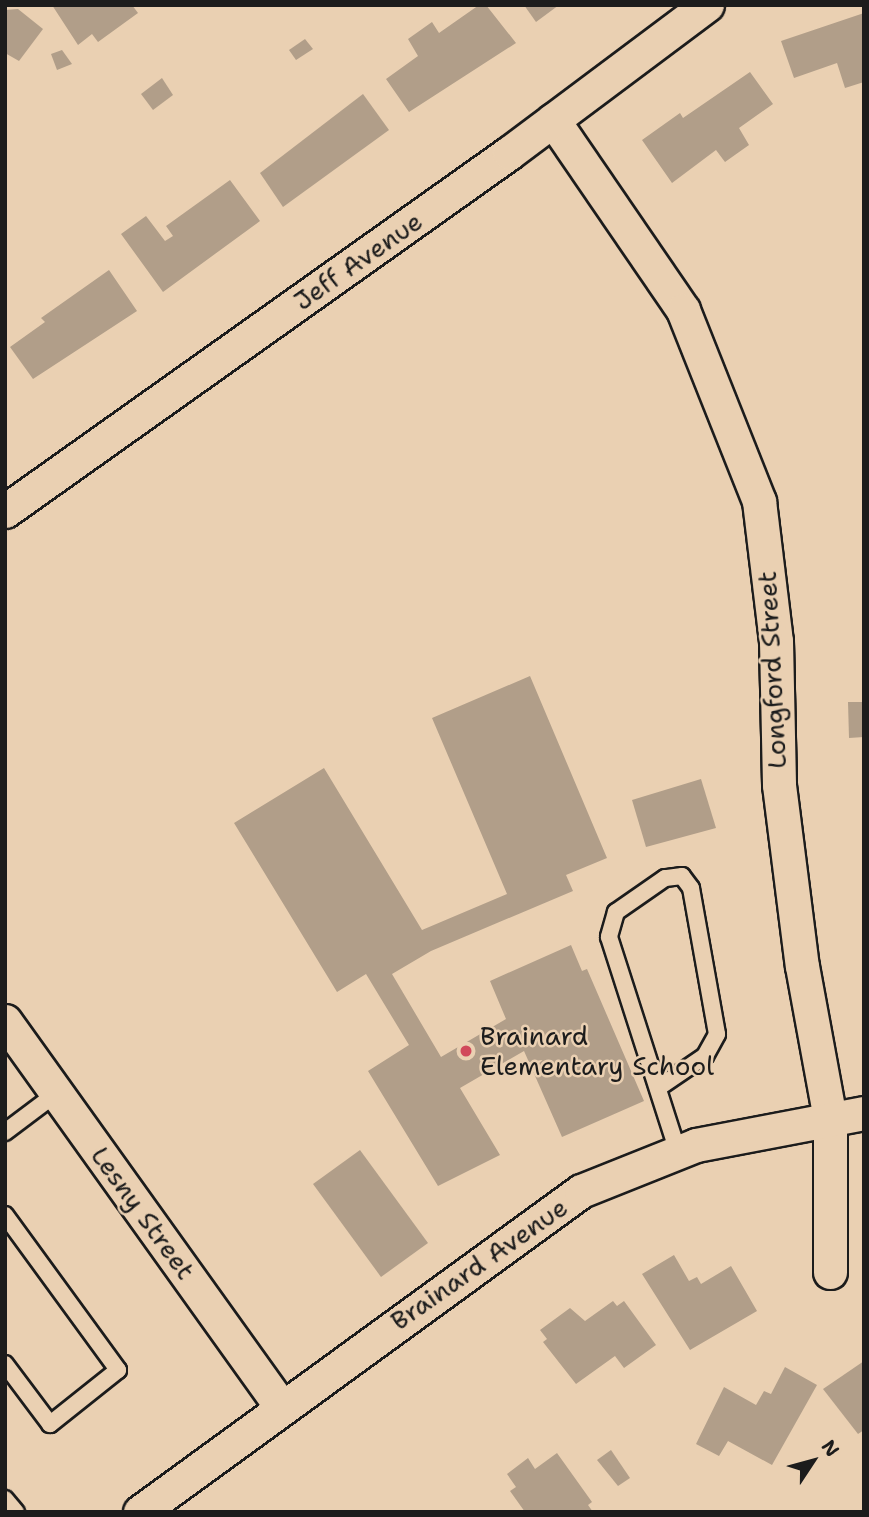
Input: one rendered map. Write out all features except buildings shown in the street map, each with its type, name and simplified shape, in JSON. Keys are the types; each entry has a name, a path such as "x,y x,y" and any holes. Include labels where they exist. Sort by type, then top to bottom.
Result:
{"street":[{"name":"Jeff Avenue","path":"5,511 553,120 707,5"},
{"name":"Longford Street","path":"553,120 683,310 759,501 776,641 779,785 802,966 830,1119 830,1272"},
{"name":"Lesny Street","path":"5,1021 281,1406"},
{"name":"Brainard Avenue","path":"140,1512 281,1406 581,1191 678,1152 864,1112"}],"lane":[{"path":"658,1088 705,1056 717,1034 691,888 682,876 665,878 616,912 609,937 678,1152"},
{"path":"5,1132 57,1093"},
{"path":"5,1215 118,1370 50,1424 5,1364"},
{"path":"5,1499 16,1512"}],"place":[{"name":"Brainard Elementary School","path":"466,1051"}]}
